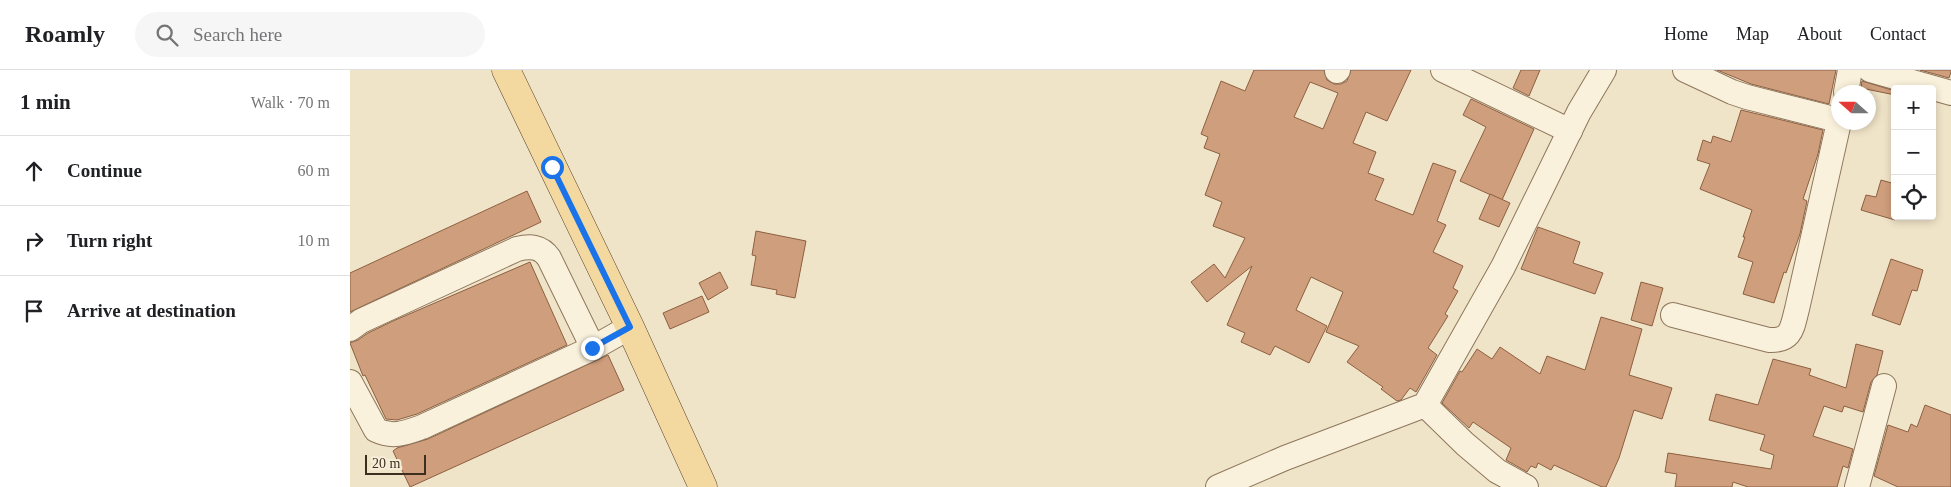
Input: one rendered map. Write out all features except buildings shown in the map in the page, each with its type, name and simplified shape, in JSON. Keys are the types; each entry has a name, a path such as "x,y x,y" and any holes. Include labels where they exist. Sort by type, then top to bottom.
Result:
{"main road":[{"path":"506,70 630,327 703,487"}],"street":[{"path":"1444,70 1570,131"},
{"path":"1218,487 1286,458 1424,405 1503,267 1579,112 1604,70"},
{"path":"1685,70 1732,92 1831,119"},
{"path":"1847,85 1850,70"},
{"path":"1870,70 1951,94"},
{"path":"1673,315 1769,340 1784,339 1788,335 1797,309 1837,130"},
{"path":"350,329 361,321 517,249 530,246 546,253 592,348"},
{"path":"350,382 376,430 391,436 401,435 592,348 630,327"},
{"path":"1857,487 1884,386"},
{"path":"1424,405 1497,471 1526,487"}],"route":[{"path":"552,167 630,327 592,348"}]}
